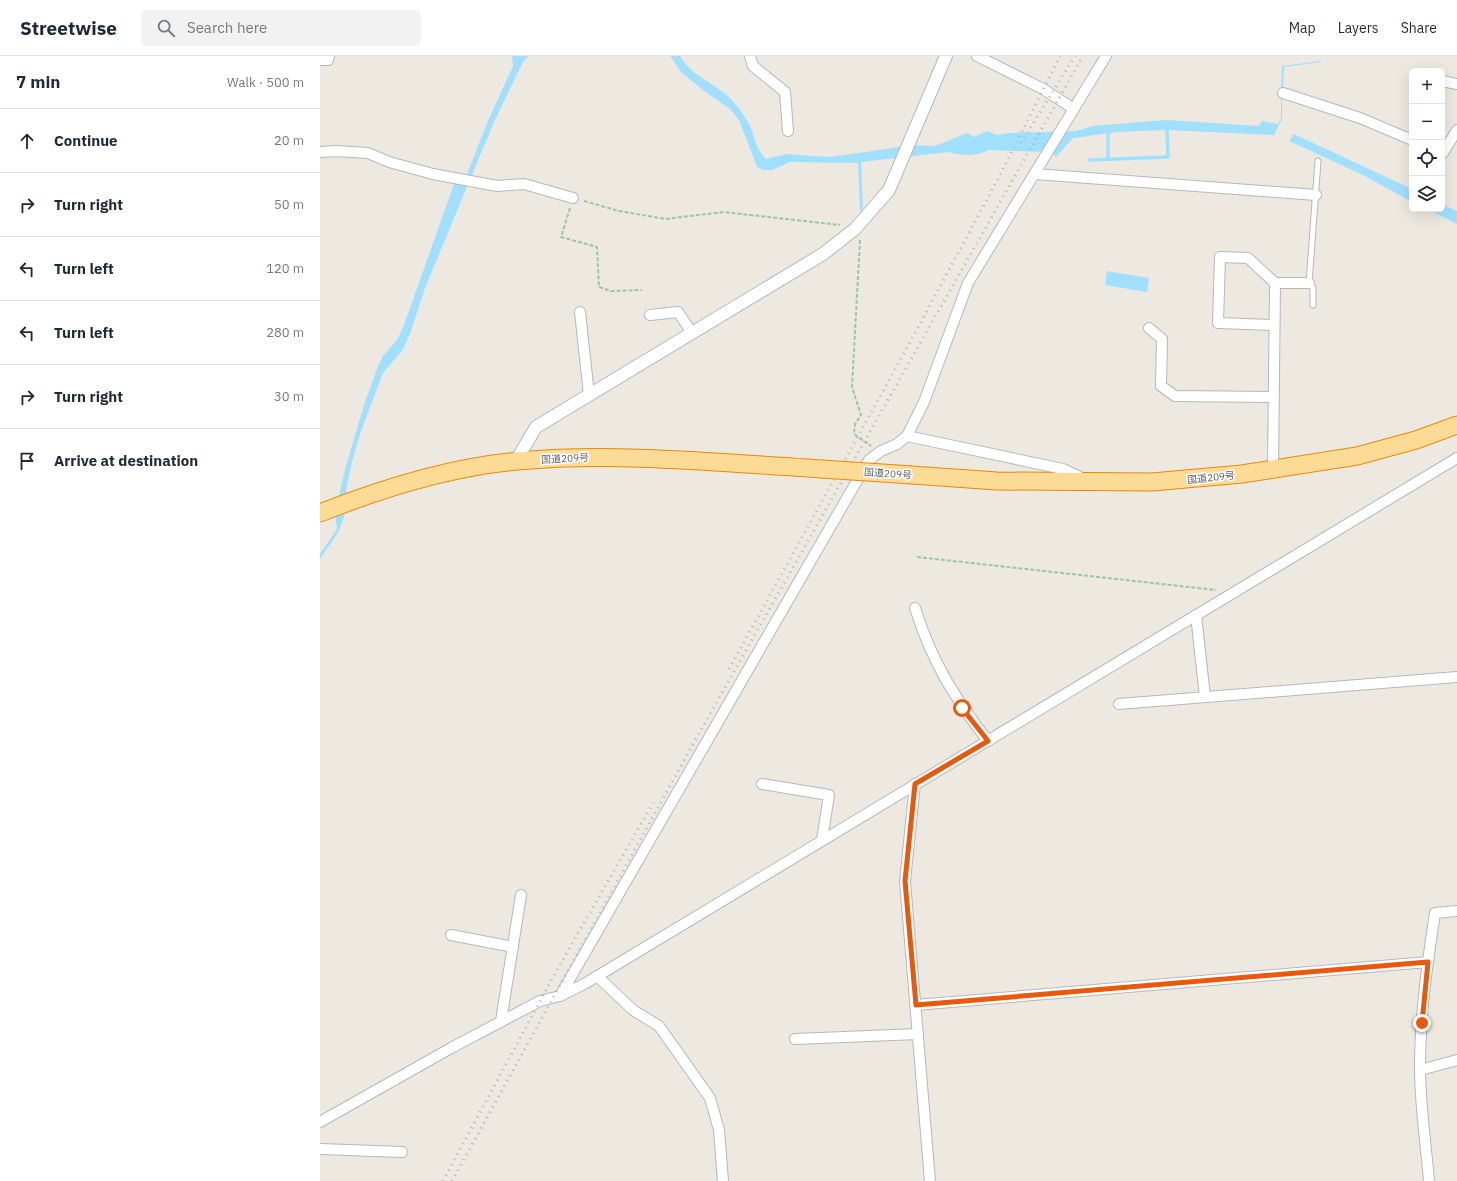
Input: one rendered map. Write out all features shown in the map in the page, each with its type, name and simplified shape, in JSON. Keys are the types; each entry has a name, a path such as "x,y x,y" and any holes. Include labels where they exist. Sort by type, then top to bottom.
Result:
{"highway":[{"name":"国道209号","path":"320,513 361,497 445,473 516,461 572,457 629,457 997,481 1152,482 1273,470 1357,456 1416,440 1457,425"}],"street":[{"path":"320,60 328,60 329,56"},
{"path":"750,56 753,66 785,92 788,131"},
{"path":"516,461 536,427 823,254 855,229 889,190 946,56"},
{"path":"977,56 1043,88 1074,109"},
{"path":"560,996 869,460 881,451 897,444 908,436 924,402 968,283 1106,56"},
{"path":"1445,82 1457,84"},
{"path":"1283,93 1360,118 1409,139"},
{"path":"1445,152 1457,130"},
{"path":"320,152 336,151 368,153 389,162 433,174 497,186 524,184 573,198"},
{"path":"1035,174 1316,195"},
{"path":"1274,325 1218,323 1220,257 1248,258 1275,283 1308,283"},
{"path":"1273,470 1275,283"},
{"path":"580,312 589,395"},
{"path":"650,315 678,312 692,333"},
{"path":"1149,328 1162,339 1161,386 1175,396 1274,397"},
{"path":"908,436 1063,469 1091,482"},
{"path":"320,1122 501,1021 540,1001 560,996 597,976 1457,458"},
{"path":"916,608 922,629 940,672 962,708 988,741"},
{"path":"1196,615 1205,697"},
{"path":"1119,704 1457,676"},
{"path":"762,784 829,795 822,840"},
{"path":"915,784 905,881 930,1181"},
{"path":"501,1021 521,896"},
{"path":"1429,1181 1420,1070 1422,1023 1428,962 1435,914 1457,911"},
{"path":"451,935 513,947"},
{"path":"916,1005 1428,962"},
{"path":"597,976 633,1010 659,1026 710,1098 719,1130 723,1181"},
{"path":"795,1039 918,1034"},
{"path":"1420,1070 1457,1060"},
{"path":"320,1149 402,1152"}],"lane":[{"path":"1313,305 1313,288 1308,283 1318,161"}],"path":[{"path":"642,290 610,291 599,286 597,247 561,237 573,198 620,211 666,219 723,212 845,226 855,229 860,240 852,387 861,415 855,424 854,434 858,438 881,451"},
{"path":"917,557 1234,592"}],"water":[{"path":"512,56 529,56 523,62 494,122 425,288 410,334 402,351 383,373 361,431 351,466 346,490 346,511 339,531 320,559 320,554 337,529 335,514 345,469 364,405 383,356 397,340 404,325 454,184 438,179 464,182 487,123 513,66"},
{"path":"670,56 680,56 698,75 726,94 732,100 746,119 752,130 758,148 766,159 786,154 830,157 914,145 935,146 967,133 974,137 987,131 997,135 1009,133 1076,131 1093,126 1166,120 1259,126 1262,121 1278,124 1281,118 1281,97 1282,119 1274,135 1167,130 1118,132 1073,138 1056,157 1052,152 988,150 964,155 949,152 861,162 863,208 860,212 858,163 790,162 772,170 764,170 757,167 739,120 730,109 681,72"},
{"path":"1321,62 1284,67 1283,89 1281,89 1282,66"},
{"path":"1294,134 1409,188 1409,200 1363,175 1289,141"},
{"path":"1445,205 1457,211 1457,224 1433,212 1445,212"},
{"path":"1107,271 1149,278 1147,292 1105,285"}],"waterway":[{"path":"1089,160 1168,157 1167,130"},
{"path":"1108,133 1108,159"}],"railway":[{"path":"729,669 908,346 998,179 1060,56"},
{"path":"1021,143 1075,56"},
{"path":"452,1181 698,735 1083,56"},
{"path":"443,1181 558,968 653,803"}],"route":[{"path":"962,708 988,741 915,784 905,881 916,1005 1428,962 1422,1023"}]}
